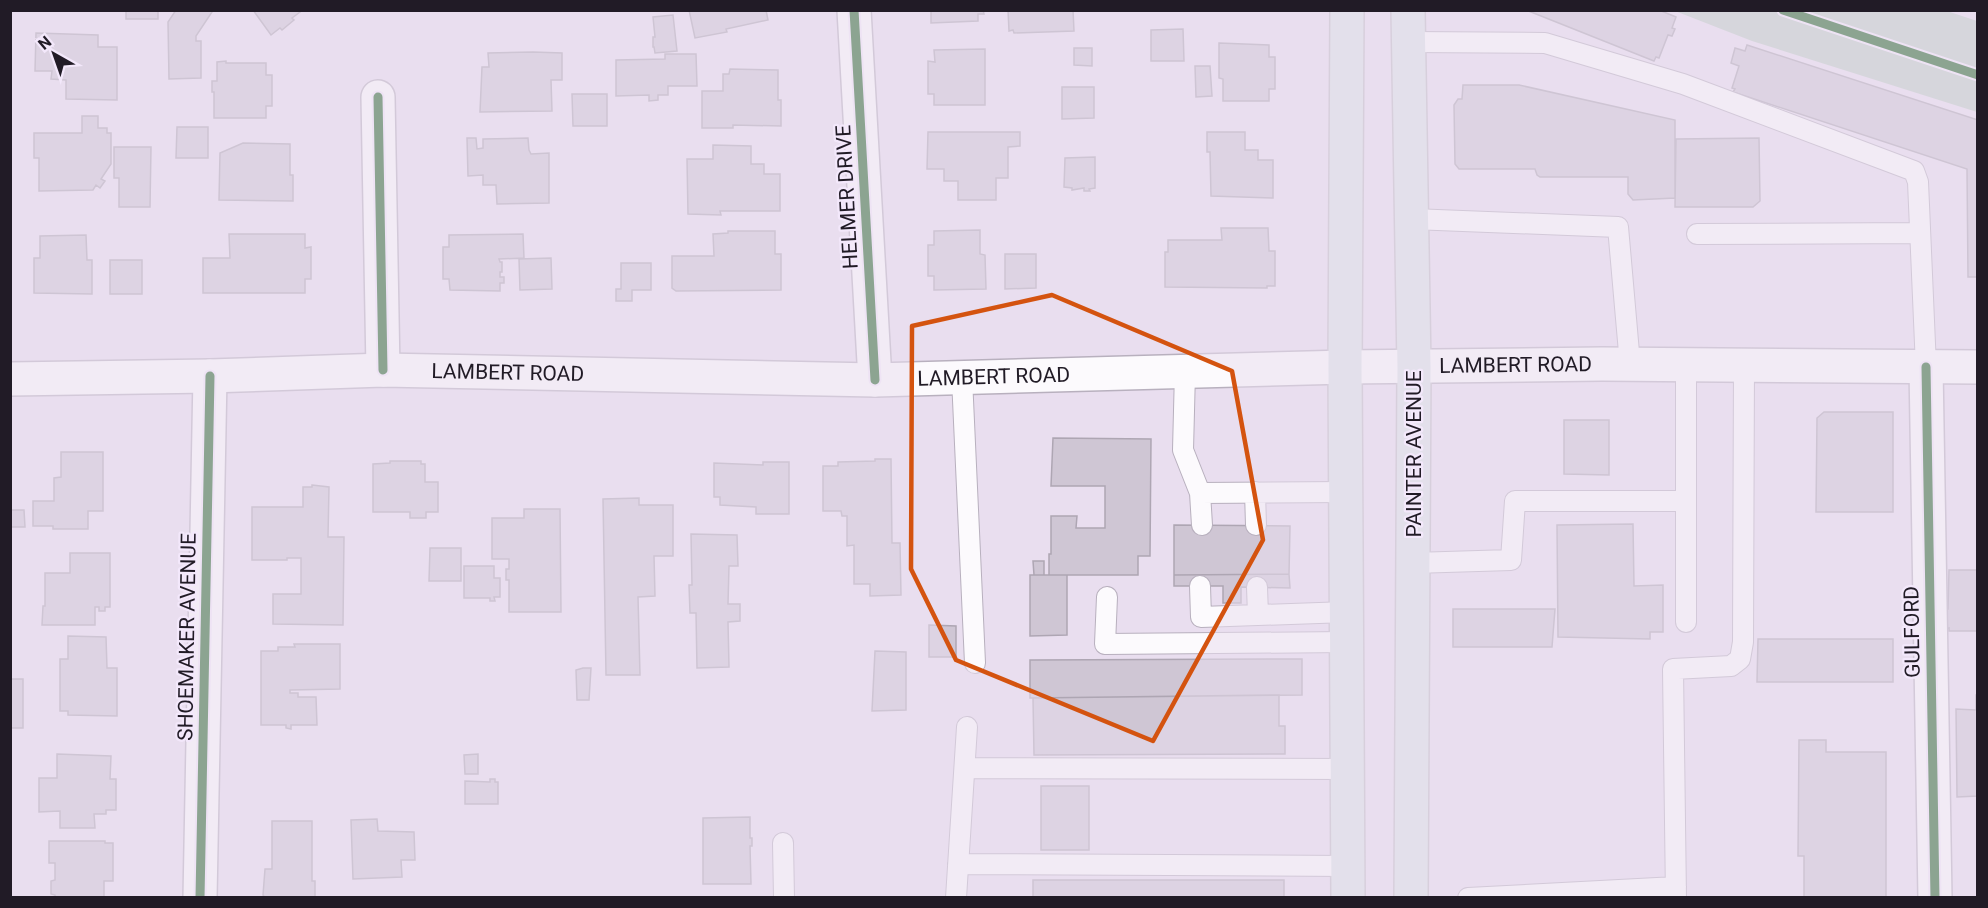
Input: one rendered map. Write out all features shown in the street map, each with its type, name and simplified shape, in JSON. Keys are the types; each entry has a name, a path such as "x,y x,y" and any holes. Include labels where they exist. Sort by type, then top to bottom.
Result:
{"main road":[{"name":"HELMER DRIVE","path":"854,10 875,380"},
{"path":"1347,10 1345,367 1348,882"},
{"name":"PAINTER AVENUE","path":"1408,10 1414,367 1411,897"},
{"path":"378,97 383,370"},
{"name":"LAMBERT ROAD","path":"10,379 210,376 383,370 875,380 1345,367 1686,364 1977,367"},
{"name":"GULFORD","path":"1926,367 1935,897"},
{"name":"SHOEMAKER AVENUE","path":"200,897 210,376"}],"lane":[{"path":"1409,42 1545,43 1683,84 1914,171 1918,182 1926,367"},
{"path":"1412,219 1618,227 1630,364"},
{"path":"1697,234 1920,233"},
{"path":"1686,364 1686,622"},
{"path":"1468,897 1676,892 1673,669 1731,666 1740,659 1743,642 1744,365"},
{"path":"1185,372 1183,450 1200,493 1202,525"},
{"path":"962,378 975,663"},
{"path":"1255,492 1256,525"},
{"path":"1200,493 1346,492"},
{"path":"1413,562 1511,560 1515,501 1686,501"},
{"path":"1200,586 1201,617 1258,615 1347,627"},
{"path":"1257,587 1258,615"},
{"path":"1107,597 1105,644 1347,627"},
{"path":"956,897 967,727"},
{"path":"965,768 1347,769"},
{"path":"783,843 784,897"},
{"path":"958,864 1348,882"}],"highlighted area":[{"path":"1052,295 1232,371 1263,540 1153,741 956,660 911,569 912,326"}],"shaded area":[{"path":"1944,10 1977,21 1977,112 1752,41 1675,11"}],"building":[{"path":"126,10 167,10 158,11 158,19 126,19"},
{"path":"176,10 209,10 212,12 196,36 196,41 201,41 201,78 169,79 168,22"},
{"path":"253,10 299,10 300,12 282,30 280,28 271,35"},
{"path":"689,10 766,10 768,20 726,29 727,32 695,38"},
{"path":"931,10 983,10 984,14 978,14 978,21 931,23"},
{"path":"1008,10 1073,10 1074,31 1014,33 1013,30 1009,31"},
{"path":"1526,10 1659,10 1676,17 1672,28 1675,29 1672,36 1668,35 1659,58 1656,57 1654,61"},
{"path":"673,15 677,51 655,53 653,17"},
{"path":"1183,29 1184,61 1151,61 1151,30"},
{"path":"36,33 98,35 98,47 117,47 117,100 66,99 66,80 51,79 52,71 35,71"},
{"path":"1219,43 1269,45 1269,57 1275,57 1275,89 1269,89 1269,101 1223,101 1223,79 1219,78"},
{"path":"1747,45 1978,120 1978,277 1968,277 1967,169 1733,92 1735,89 1732,88 1739,66 1731,63 1735,48 1745,51"},
{"path":"1074,48 1092,48 1092,66 1074,65"},
{"path":"985,49 985,105 934,105 934,94 928,94 928,61 935,62 934,50"},
{"path":"488,53 562,53 562,80 551,80 552,111 480,112 482,67 489,67"},
{"path":"665,54 696,54 697,86 668,86 668,95 658,95 658,100 649,101 649,95 616,96 616,60 665,59"},
{"path":"226,61 226,63 266,63 266,75 272,75 272,106 266,106 266,118 214,118 212,81 217,81 217,62"},
{"path":"1195,66 1210,66 1212,96 1196,97"},
{"path":"730,69 778,70 781,126 733,125 733,128 702,128 702,91 723,91 723,74 729,74"},
{"path":"1463,85 1519,85 1675,120 1675,198 1633,200 1628,194 1628,177 1540,177 1535,169 1459,169 1455,164 1454,105 1458,99 1462,99"},
{"path":"1062,87 1094,87 1094,118 1062,119"},
{"path":"572,94 607,94 607,126 573,126"},
{"path":"82,116 98,116 98,128 107,128 107,133 111,133 111,164 101,179 105,181 100,188 96,185 93,190 39,191 39,158 34,158 34,133 82,133"},
{"path":"177,127 208,127 208,158 176,158"},
{"path":"928,132 1020,132 1020,146 1008,147 1008,178 996,178 996,200 958,200 958,181 944,181 944,169 927,169"},
{"path":"1207,132 1245,132 1245,150 1258,150 1258,160 1273,160 1273,198 1211,196"},
{"path":"467,138 476,138 477,149 483,148 483,139 528,138 531,154 549,153 549,203 497,204 496,185 483,185 483,175 468,176"},
{"path":"1759,138 1760,201 1753,207 1675,207 1676,139"},
{"path":"243,143 290,144 293,201 219,200 220,153"},
{"path":"713,145 751,146 751,164 764,164 764,174 780,174 780,211 720,211 721,215 688,214 687,159 713,159"},
{"path":"114,147 151,147 150,207 119,207 119,178 114,178"},
{"path":"1095,157 1095,188 1084,191 1084,188 1072,190 1072,188 1064,187 1065,158"},
{"path":"1221,228 1268,228 1269,251 1275,251 1275,286 1267,286 1267,288 1165,287 1165,252 1168,252 1168,240 1222,240"},
{"path":"980,230 980,254 985,255 986,289 934,290 934,276 928,276 928,245 934,245 934,231"},
{"path":"728,231 775,231 775,254 781,254 781,290 676,291 672,288 672,256 714,256 713,234 728,233"},
{"path":"229,234 305,234 305,248 311,247 311,279 305,279 305,293 203,293 203,258 230,258"},
{"path":"523,234 524,258 499,259 502,262 500,277 504,277 504,283 500,283 500,291 450,290 449,279 443,279 443,247 449,247 449,235"},
{"path":"86,235 87,260 92,260 92,294 34,293 34,258 40,258 40,236"},
{"path":"1005,254 1036,254 1036,288 1005,289"},
{"path":"551,258 552,289 520,290 519,259"},
{"path":"110,260 142,260 142,294 110,294"},
{"path":"621,263 651,263 651,290 632,290 632,301 616,301 616,289 621,289"},
{"path":"1824,412 1893,412 1893,512 1816,512 1817,418"},
{"path":"1564,420 1609,420 1609,475 1564,474"},
{"path":"1053,438 1151,439 1150,556 1138,556 1138,575 1049,575 1051,516 1077,516 1076,528 1105,528 1105,486 1051,486"},
{"path":"61,452 103,452 103,511 88,511 88,529 53,529 53,526 33,526 33,501 54,501 54,478 61,477"},
{"path":"875,459 891,459 892,543 900,543 901,595 870,596 870,584 854,584 854,545 847,546 847,516 842,516 841,511 823,511 823,466 838,466 838,462 875,461"},
{"path":"390,461 421,461 421,464 425,464 425,482 438,482 438,512 426,512 426,518 410,518 410,512 373,512 373,464 390,463"},
{"path":"763,462 789,462 789,514 756,514 756,507 720,505 720,497 714,497 714,463 763,465"},
{"path":"312,485 329,487 328,537 344,537 343,625 273,624 273,594 301,594 301,558 252,560 252,507 303,507 303,487 312,487"},
{"path":"639,498 639,505 673,505 673,556 654,556 655,596 638,597 640,675 606,675 603,499"},
{"path":"524,509 560,509 561,612 509,612 509,580 506,580 506,569 509,569 509,559 492,559 492,518 524,518"},
{"path":"10,510 24,510 25,527 10,527"},
{"path":"1633,524 1634,586 1663,585 1663,632 1650,632 1650,639 1558,637 1557,525"},
{"path":"1174,525 1290,526 1289,574 1174,575"},
{"path":"691,534 737,535 738,566 729,566 728,604 740,604 740,621 728,622 729,667 697,668 696,613 690,613"},
{"path":"430,548 461,548 461,581 429,581"},
{"path":"70,553 110,553 110,607 105,607 105,611 99,611 99,607 95,607 95,625 42,625 43,606 45,606 45,573 70,573"},
{"path":"1033,561 1044,561 1044,575 1034,575"},
{"path":"464,566 494,566 494,578 500,578 500,597 494,597 495,601 490,601 490,598 464,598"},
{"path":"1949,570 1978,570 1978,631 1944,629 1944,609 1948,609"},
{"path":"1289,574 1290,588 1241,587 1241,603 1223,603 1223,586 1174,586 1174,575"},
{"path":"1030,575 1067,575 1067,635 1030,636"},
{"path":"1453,609 1555,609 1552,647 1453,647"},
{"path":"929,625 956,626 956,657 929,657"},
{"path":"68,636 106,637 107,668 117,668 117,716 68,715 68,711 60,711 60,659 68,659"},
{"path":"1758,639 1893,639 1893,682 1757,682"},
{"path":"294,644 340,644 340,689 290,690 290,693 298,693 298,697 316,697 317,725 291,725 291,729 286,728 286,725 261,725 261,651 278,651 278,647 295,647"},
{"path":"875,651 906,652 906,710 872,711"},
{"path":"1302,659 1302,695 1030,698 1030,660"},
{"path":"591,668 589,700 577,700 576,670"},
{"path":"10,679 23,679 23,728 10,728"},
{"path":"1279,695 1279,726 1285,726 1285,754 1034,755 1033,698"},
{"path":"1976,695 1978,695 1978,796 1957,797 1956,709 1976,710"},
{"path":"1799,740 1826,740 1826,752 1886,752 1886,898 1804,898 1804,856 1798,856"},
{"path":"57,754 111,756 110,779 116,779 116,810 106,810 106,814 94,814 95,828 60,828 60,811 39,812 39,778 57,778"},
{"path":"478,754 478,774 465,774 464,755"},
{"path":"490,779 498,782 498,804 465,804 465,781 490,782"},
{"path":"1041,786 1089,786 1089,850 1041,850"},
{"path":"750,817 751,884 703,884 703,818"},
{"path":"377,819 378,831 414,832 415,860 401,860 402,877 353,879 351,820"},
{"path":"272,821 312,821 312,881 315,881 315,898 265,898 263,895 265,869 272,869"},
{"path":"49,841 113,843 113,881 104,881 104,897 55,897 51,894 51,881 55,880 55,863 49,863"},
{"path":"1033,880 1284,880 1284,898 1033,898"}],"cycle path":[{"path":"854,10 875,380"},
{"path":"1783,10 1978,75"},
{"path":"378,97 383,370"},
{"path":"1926,367 1935,898"},
{"path":"200,898 210,376"}]}
